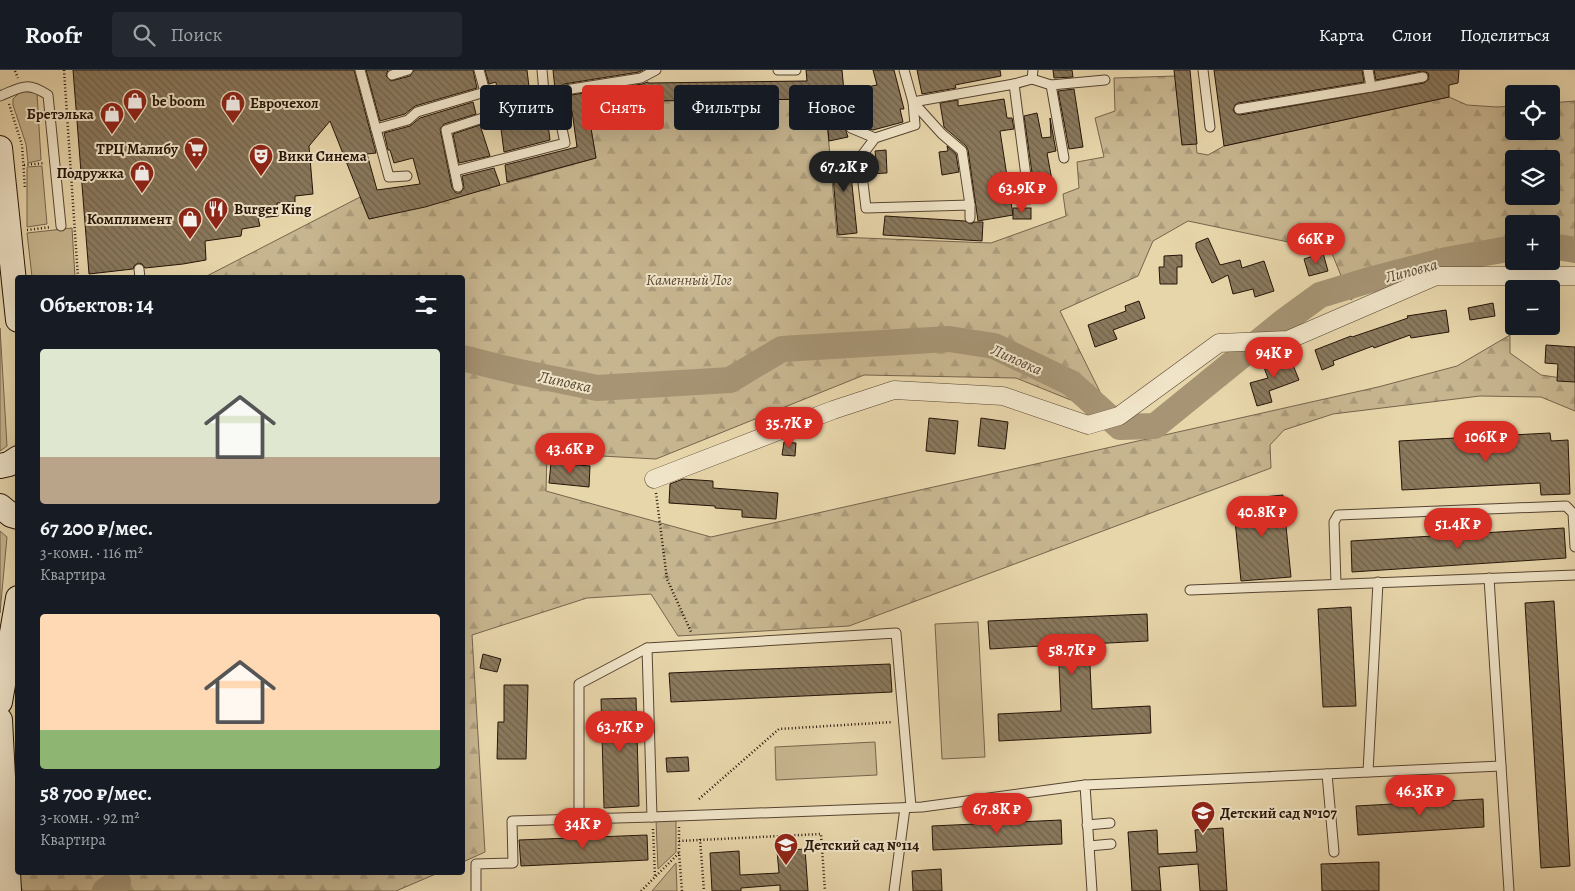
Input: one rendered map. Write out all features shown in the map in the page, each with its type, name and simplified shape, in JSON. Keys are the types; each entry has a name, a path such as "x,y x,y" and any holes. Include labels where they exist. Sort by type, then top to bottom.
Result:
{"main road":[{"path":"0,148 2,184 15,294"},
{"path":"0,466 15,460"},
{"path":"0,506 15,516"},
{"path":"0,702 15,615"},
{"path":"0,721 9,891"}],"street":[{"path":"654,479 833,410 894,390 1002,396 1088,425 1119,416 1219,343 1288,340 1436,276 1575,276"}],"lane":[{"path":"360,70 388,177 407,176"},
{"path":"392,75 408,70"},
{"path":"479,70 483,85"},
{"path":"542,70 543,85"},
{"path":"572,89 641,78 656,70"},
{"path":"778,70 796,70"},
{"path":"904,70 913,102 914,125 875,138 860,158 866,208 970,205"},
{"path":"1203,70 1210,127"},
{"path":"1368,70 1371,87"},
{"path":"913,102 1014,84 1032,74 1051,85 1105,80"},
{"path":"1239,109 1371,87 1423,76"},
{"path":"1014,84 1029,199"},
{"path":"1051,85 1064,158"},
{"path":"0,96 22,87 36,88 48,95 61,226"},
{"path":"376,129 408,120 418,112 480,93"},
{"path":"913,102 942,134 962,150 970,205 970,218"},
{"path":"458,187 446,130 480,119"},
{"path":"455,171 565,143 562,130"},
{"path":"856,130 875,138"},
{"path":"1336,584 1334,522 1338,515 1566,506 1573,513 1575,547"},
{"path":"1190,590 1575,575"},
{"path":"1489,578 1509,891"},
{"path":"1368,772 1378,582"},
{"path":"579,819 579,684 647,648 896,633 908,808 894,891"},
{"path":"647,648 652,817"},
{"path":"476,891 476,864 513,864 512,821 908,808 1085,785 1501,766"},
{"path":"1327,774 1334,852"},
{"path":"1085,785 1092,891"},
{"path":"1087,825 1110,823"},
{"path":"1089,846 1111,844"}],"path":[{"path":"14,70 20,70"},
{"path":"64,70 78,275"},
{"path":"24,231 61,226"},
{"path":"654,479 667,579 695,645"},
{"path":"699,799 778,729 899,721"},
{"path":"680,816 679,854 682,891"},
{"path":"652,817 655,877"},
{"path":"679,841 822,834 825,891"},
{"path":"700,840 704,891"},
{"path":"641,891 679,854"}],"green space":[{"name":"Каменный Лог","path":"1176,76 1197,153 1208,155 1224,146 1449,97 1467,105 1505,107 1505,140 1560,140 1560,102 1575,101 1575,254 1560,255 1560,215 1505,215 1505,261 1382,273 1351,300 1331,251 1188,221 1153,241 1138,276 1060,311 1101,394 1093,409 1016,378 864,375 656,459 547,453 546,491 711,537 1378,387 1457,366 1510,335 1510,353 1541,375 1575,380 1575,411 1541,397 1480,396 1333,414 1284,430 1270,445 1271,468 849,626 678,636 651,594 587,598 472,635 485,852 465,861 465,275 209,275 360,197 369,219 454,198 596,158 591,130 664,130 664,101 674,101 674,130 779,130 779,100 789,99 789,130 828,130 837,237 991,243 1066,216 1063,194 1079,188 1077,162 1104,157 1095,118 1115,111 1114,78"},
{"path":"21,91 37,93 41,160 28,163 26,144 13,105 13,99"},
{"path":"42,166 47,224 27,227 27,167"},
{"path":"72,228 75,275 32,275 27,233"},
{"path":"0,328 7,446 0,451"},
{"path":"0,531 7,537 0,613"},
{"path":"978,622 985,757 942,759 935,624"},
{"path":"875,742 877,775 776,780 775,747"},
{"path":"15,768 15,875 433,875 396,891 0,891 0,772"},
{"path":"676,819 676,852 658,869 656,820"},
{"path":"676,863 677,891 652,891"}],"building":[{"name":"ТРЦ Малибу","path":"73,70 354,70 376,153 367,154 377,190 420,184 413,158 394,163 390,150 388,150 384,133 410,126 420,118 473,102 476,114 444,124 440,129 452,188 456,193 460,193 464,188 462,176 494,168 500,185 425,207 369,219 330,121 309,146 313,194 295,196 295,202 277,203 278,216 258,218 260,226 242,229 241,236 205,241 206,260 145,268 142,264 138,263 133,269 89,274"},
{"path":"366,70 388,70 386,76 391,81 410,76 414,70 473,70 477,88 415,106 405,114 380,121"},
{"path":"485,70 527,70 529,85 496,85 496,82 489,84"},
{"path":"553,70 643,70 639,72 555,85"},
{"path":"806,70 842,70 843,85 789,85 789,99 779,100 779,85 674,85 674,101 664,101 664,85 636,85 648,82 807,81"},
{"path":"873,70 894,70 904,109 900,109 903,122 873,130 873,86 877,85"},
{"path":"917,70 1000,70 1001,76 955,85 956,88 922,94"},
{"path":"1053,70 1072,70 1073,77 1054,78"},
{"path":"1174,70 1190,70 1197,144 1182,145"},
{"path":"1214,70 1362,70 1364,82 1238,103 1233,110 1240,115 1424,83 1429,79 1428,73 1422,71 1376,80 1374,70 1459,70 1458,83 1449,85 1449,97 1224,146"},
{"path":"1074,89 1083,147 1069,149 1058,91"},
{"path":"582,93 582,130 591,130 596,158 507,182 505,165 577,147 572,111 572,95"},
{"path":"1004,99 1007,118 1012,118 1014,129 1000,131 1013,215 978,221 968,150 966,146 944,127 940,103 958,100 958,106"},
{"path":"1037,113 1042,138 1051,137 1050,118 1056,151 1047,153 1054,191 1035,194 1024,116"},
{"path":"480,125 480,130 482,130 490,156 459,163 453,134"},
{"path":"501,130 549,130 550,140 504,152"},
{"path":"828,130 846,130 848,137 829,141"},
{"path":"947,146 956,154 959,172 942,175 939,152 948,151"},
{"path":"886,150 887,173 868,174 867,160 876,160 875,151"},
{"path":"849,152 850,161 854,160 856,175 851,175 857,233 838,235 831,153"},
{"path":"1013,208 1031,208 1031,219 1013,219"},
{"path":"885,216 965,221 970,224 983,222 982,241 883,235"},
{"path":"1208,238 1220,265 1240,260 1242,268 1264,261 1274,291 1255,297 1253,289 1233,294 1228,275 1212,283 1196,248 1196,243"},
{"path":"1323,253 1328,271 1309,276 1304,259"},
{"path":"1182,255 1182,267 1177,267 1177,284 1160,284 1159,267 1164,267 1164,256"},
{"path":"1139,301 1145,318 1113,330 1117,339 1095,347 1088,325 1126,311 1125,306"},
{"path":"1493,303 1495,316 1470,320 1468,308"},
{"path":"1446,310 1449,332 1411,338 1410,335 1374,348 1373,346 1333,361 1334,365 1322,370 1315,350 1351,336 1408,318 1407,316"},
{"path":"1546,345 1575,347 1575,382 1557,381 1558,364 1545,363"},
{"path":"1289,355 1299,380 1269,391 1272,402 1257,406 1250,383 1268,378 1263,365"},
{"path":"929,418 958,421 955,454 926,451"},
{"path":"981,418 1008,422 1005,449 978,446"},
{"path":"1550,433 1551,441 1568,440 1570,494 1541,495 1540,483 1402,490 1399,441"},
{"path":"784,442 796,443 795,456 782,455"},
{"path":"551,463 590,466 589,487 549,483"},
{"path":"683,479 713,481 713,488 778,493 776,519 742,517 742,510 669,503 670,484"},
{"path":"1283,495 1291,577 1241,581 1233,500"},
{"path":"1564,528 1566,558 1352,572 1351,541"},
{"path":"1554,601 1570,866 1541,868 1525,603"},
{"path":"1351,607 1356,706 1323,707 1318,609"},
{"path":"1147,614 1148,641 1089,644 1092,709 1150,706 1151,733 999,741 998,714 1061,711 1058,645 990,649 988,621"},
{"path":"483,654 501,659 497,672 480,668"},
{"path":"890,664 892,692 671,702 669,673"},
{"path":"504,685 528,685 526,759 497,759 498,722 504,722"},
{"path":"636,698 639,806 604,808 601,699"},
{"path":"688,757 689,771 667,772 666,758"},
{"path":"1483,799 1484,827 1358,835 1356,806"},
{"path":"1061,820 1062,844 933,850 932,826"},
{"path":"1223,828 1227,891 1200,891 1198,864 1159,867 1161,891 1132,891 1128,832 1157,830 1158,854 1197,852 1195,830"},
{"path":"647,835 648,860 521,866 519,840"},
{"path":"805,849 808,891 780,891 780,885 741,888 741,891 712,891 710,853 739,851 740,875 779,873 777,851"},
{"path":"1379,862 1379,891 1322,891 1321,864"},
{"path":"941,869 942,891 913,891 912,871"}],"waterway":[{"name":"Липовка","path":"1560,248 1575,250"},
{"name":"Липовка","path":"465,359 597,388 730,380 782,349 949,339 994,346 1071,383 1120,427 1155,426 1283,322 1320,295 1446,260 1505,250"},
{"name":"Липовка","path":"105,891 118,882"}],"place":[{"name":"be boom","path":"135,122"},
{"name":"Еврочехол","path":"233,124"},
{"name":"Бретэлька","path":"112,135"},
{"name":"ТРЦ Малибу","path":"196,170"},
{"name":"Вики Синема","path":"261,177"},
{"name":"Подружка","path":"142,194"},
{"name":"Burger King","path":"216,230"},
{"name":"Комплимент","path":"190,240"},
{"name":"Детский сад №107","path":"1203,834"},
{"name":"Детский сад №114","path":"786,866"}]}
